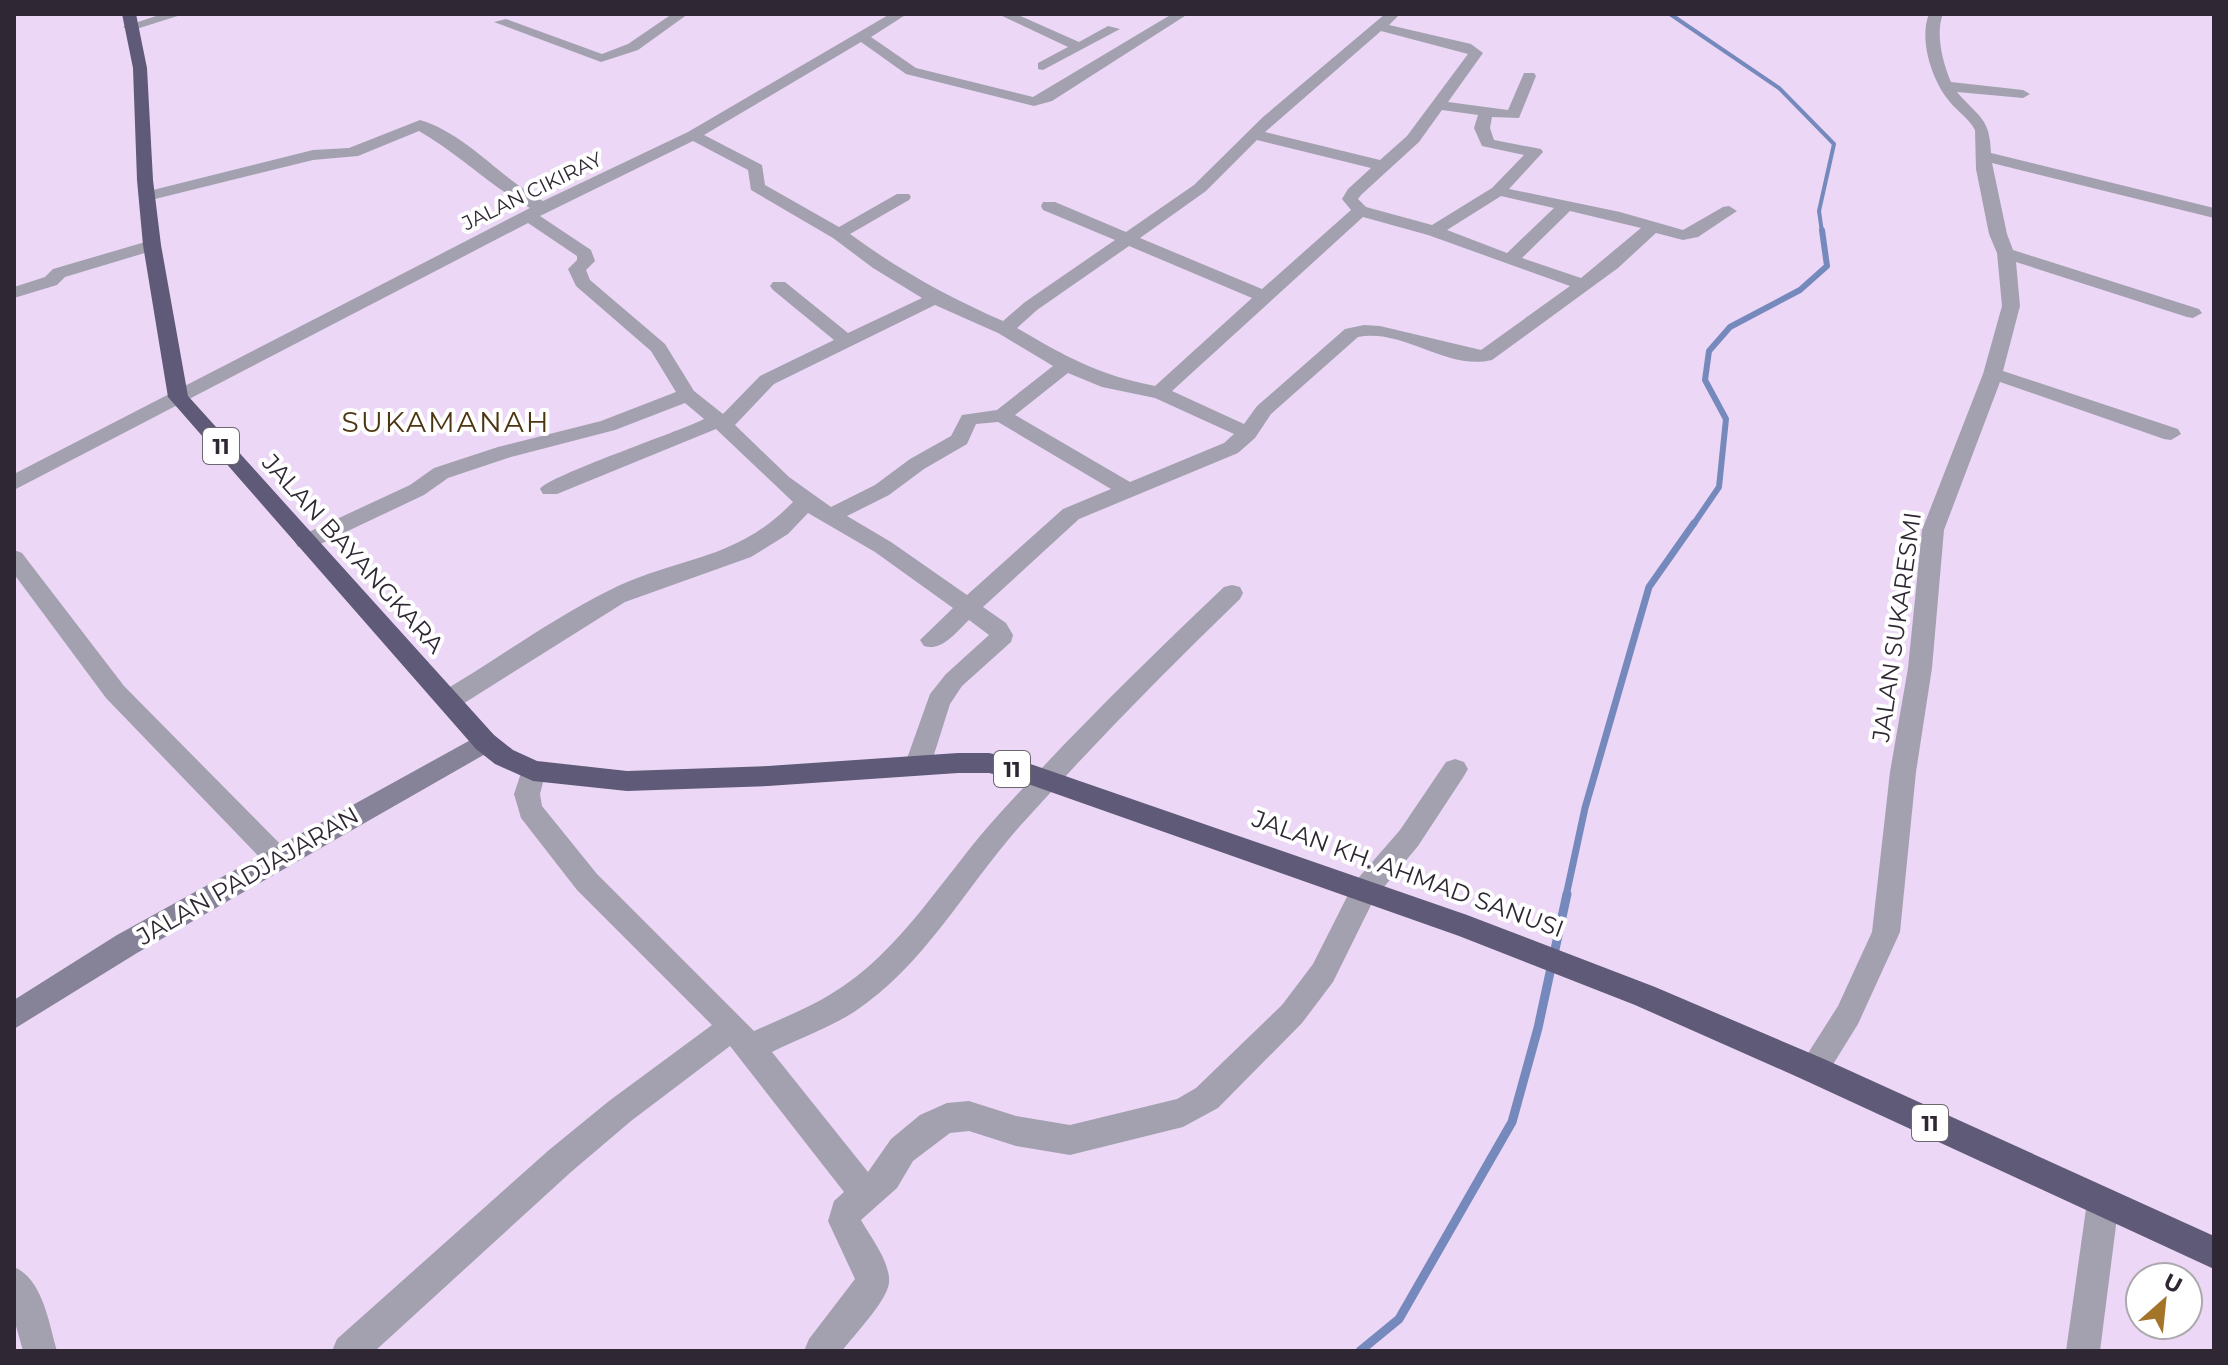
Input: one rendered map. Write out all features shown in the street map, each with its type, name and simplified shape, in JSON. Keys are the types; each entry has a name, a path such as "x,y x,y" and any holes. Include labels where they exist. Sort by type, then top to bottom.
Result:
{"highway":[{"path":"130,21 140,68 152,245 178,397"},
{"name":"JALAN BAYANGKARA","path":"178,397 485,742 504,757 533,771"},
{"name":"JALAN KH. AHMAD SANUSI","path":"533,771 627,781 768,776 918,764 989,763 1049,779 1467,927 1645,996 1813,1069 2214,1253"}],"street":[{"path":"130,21 177,14"},
{"path":"514,14 501,22 601,58 618,55 681,14"},
{"name":"JALAN CIKIRAY","path":"178,397 535,212 693,135 900,14"},
{"path":"1005,14 1077,46"},
{"path":"860,37 886,48 896,62 911,71 967,88 1034,102 1047,98 1181,14"},
{"path":"1005,329 1031,306 1200,188 1253,134 1393,14"},
{"name":"JALAN SUKARESMI","path":"1813,1069 1848,1015 1886,932 1903,772 1920,668 1933,530 1993,374 2011,306 2011,276 1998,234 1983,156 1982,126 1946,86 1934,48 1933,21 1936,14"},
{"path":"1376,26 1475,50 1470,64 1413,139 1352,195 1351,201 1360,211 1434,231 1583,285"},
{"path":"1043,66 1113,29"},
{"path":"1439,105 1509,115 1517,113 1529,76"},
{"path":"1946,86 2023,94"},
{"path":"1434,231 1498,191 1535,152 1488,143 1482,128 1486,112"},
{"path":"147,196 313,155 352,153 420,125 455,145 585,254 586,261 577,269 582,282 658,348 687,395 721,422 806,502 883,547 998,629 1001,635 988,654 954,680 939,701 918,764"},
{"path":"1253,134 1383,166"},
{"path":"693,135 756,168 757,187 839,234 879,264 935,298 1005,329 1066,365 1109,383 1160,393 1248,433"},
{"path":"1983,156 2214,213"},
{"path":"1498,191 1687,235 1729,211"},
{"path":"839,234 903,197"},
{"path":"1511,259 1567,205"},
{"path":"1049,206 1266,297"},
{"path":"1160,393 1177,374 1360,211"},
{"path":"932,640 1071,514 1231,448 1248,433 1264,410 1356,331 1371,330 1468,356 1485,356 1583,285 1652,227"},
{"path":"14,293 51,281 59,273 152,245"},
{"path":"2006,253 2193,313"},
{"path":"779,286 846,341"},
{"path":"550,489 595,467 678,441 721,422 767,380 935,298"},
{"path":"1002,416 1066,365"},
{"path":"1993,374 2171,434"},
{"path":"306,542 417,490 441,473 505,452 608,426 687,395"},
{"path":"14,483 178,397"},
{"path":"830,516 882,490 917,464 960,439 966,422 976,415 1002,416 1126,489"},
{"path":"449,700 617,596 743,552 780,529 806,502"},
{"path":"14,558 115,692 278,859"},
{"path":"349,1351 620,1111 740,1038 843,1003 882,971 941,908 985,847 1135,686 1232,593"},
{"name":"JALAN PADJAJARAN","path":"14,1016 127,944 485,742"},
{"path":"821,1351 872,1284 871,1273 844,1221 845,1212 886,1177 892,1162 902,1150 931,1126 947,1118 969,1116 1016,1131 1070,1140 1183,1112 1207,1098 1292,1014 1323,973 1364,891 1409,838 1455,769"},
{"path":"533,771 527,794 530,810 587,882 740,1038 866,1195"},
{"path":"2083,1351 2103,1202"},
{"path":"14,1284 28,1309 40,1351"}],"waterway":[{"path":"1670,14 1779,88 1834,144 1819,211 1822,232"},
{"path":"1693,525 1719,487 1726,419 1705,380 1709,351 1730,327 1800,290 1827,266 1822,230"},
{"path":"1566,896 1585,808 1649,587 1694,523"},
{"path":"1360,1351 1399,1319 1512,1122 1538,1028 1567,894"}],"district":[{"name":"SUKAMANAH","path":"446,422"}]}
